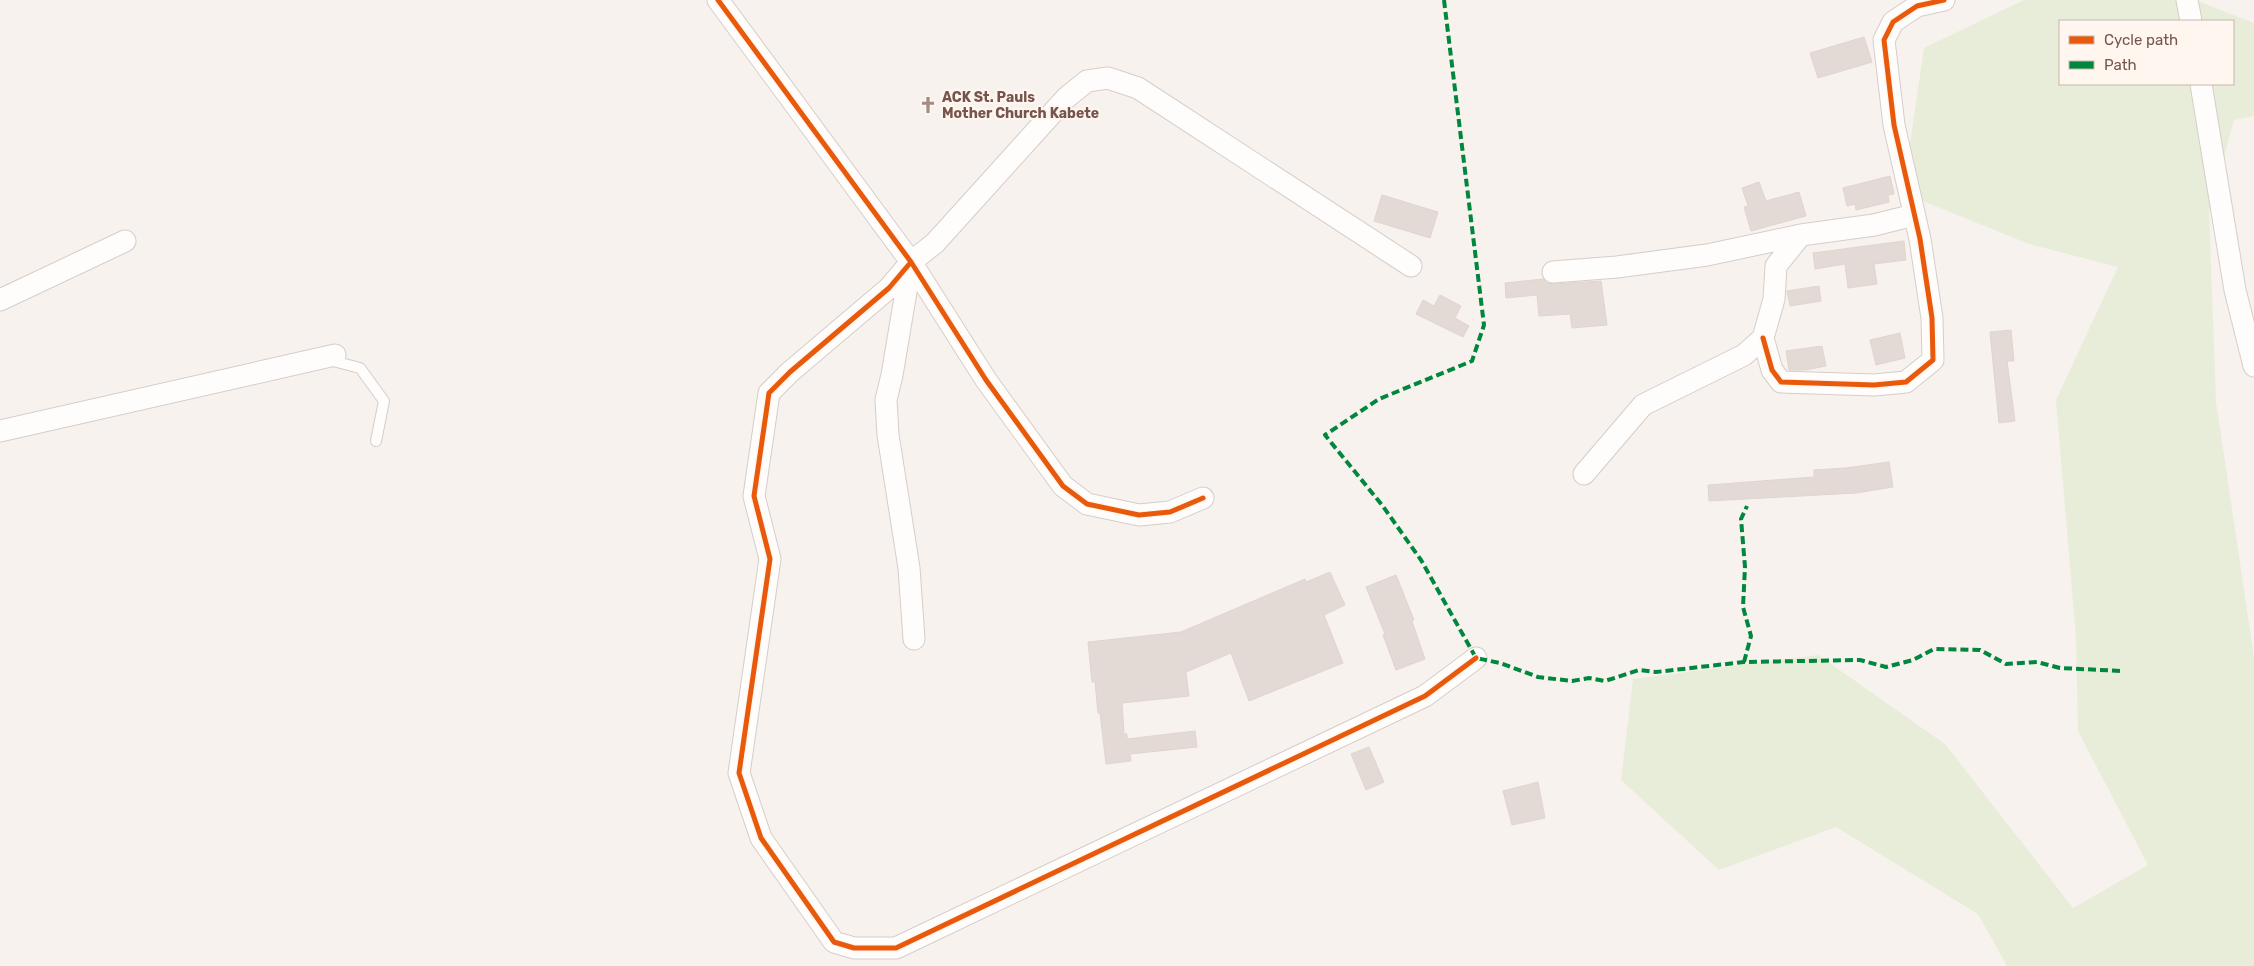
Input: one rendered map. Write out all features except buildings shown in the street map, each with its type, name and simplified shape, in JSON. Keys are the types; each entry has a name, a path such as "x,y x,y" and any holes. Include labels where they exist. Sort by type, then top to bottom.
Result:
{"street":[{"path":"718,0 911,262 986,380 1063,486 1087,504 1139,515 1170,512 1203,498"},
{"path":"1802,235 1776,266 1774,299 1763,338 1772,370 1781,382 1874,385 1906,382 1932,360 1932,318 1920,239 1894,125 1884,40 1893,22 1917,6 1944,0"},
{"path":"2187,0 2191,20"},
{"path":"1411,266 1138,88 1108,78 1087,81 1066,98 934,243 911,262 889,288 790,372 769,393 754,496 770,559 738,774 761,838 834,942 854,948 896,948 1425,696 1476,658"},
{"path":"2201,85 2235,290 2254,366"},
{"path":"1553,272 1618,267 1707,255 1802,235 1874,225 1914,215"},
{"path":"0,300 125,241"},
{"path":"911,262 886,400 888,435 909,568 914,639"},
{"path":"1584,474 1643,406 1744,355 1763,338"},
{"path":"0,431 329,357"}],"lane":[{"path":"329,357 360,368 384,401 376,441"}],"green space":[{"path":"2024,0 2195,0 2254,23 2254,116 2234,120 2209,212 2216,402 2254,657 2254,966 2007,966 1978,914 1836,827 1719,870 1621,780 1633,679 1818,655 1945,744 2073,908 2148,865 2078,731 2076,638 2056,400 2118,267 2029,244 1903,193 1924,48"}],"marked path":[{"path":"1444,0 1484,325 1472,361 1379,399 1325,435 1382,505 1421,560 1476,658 1500,663 1538,677 1572,681 1589,678 1605,681 1639,670 1656,672 1744,662 1860,660 1886,667 1913,660 1934,649 1980,650 2006,664 2037,662 2060,668 2122,671"},
{"path":"1744,662 1751,636 1743,607 1745,567 1741,519 1747,506"}],"cycle path":[{"path":"718,0 911,262 986,380 1063,486 1087,504 1139,515 1170,512 1203,498"},
{"path":"1763,338 1772,370 1781,382 1874,385 1906,382 1933,360 1932,318 1920,239 1894,125 1884,40 1893,22 1917,6 1944,0"},
{"path":"911,262 889,288 790,372 769,393 754,496 770,559 739,773 761,838 834,942 854,948 896,948 1425,696 1476,658"}],"place":[{"name":"ACK St. Pauls Mother Church Kabete","path":"928,105"}]}
